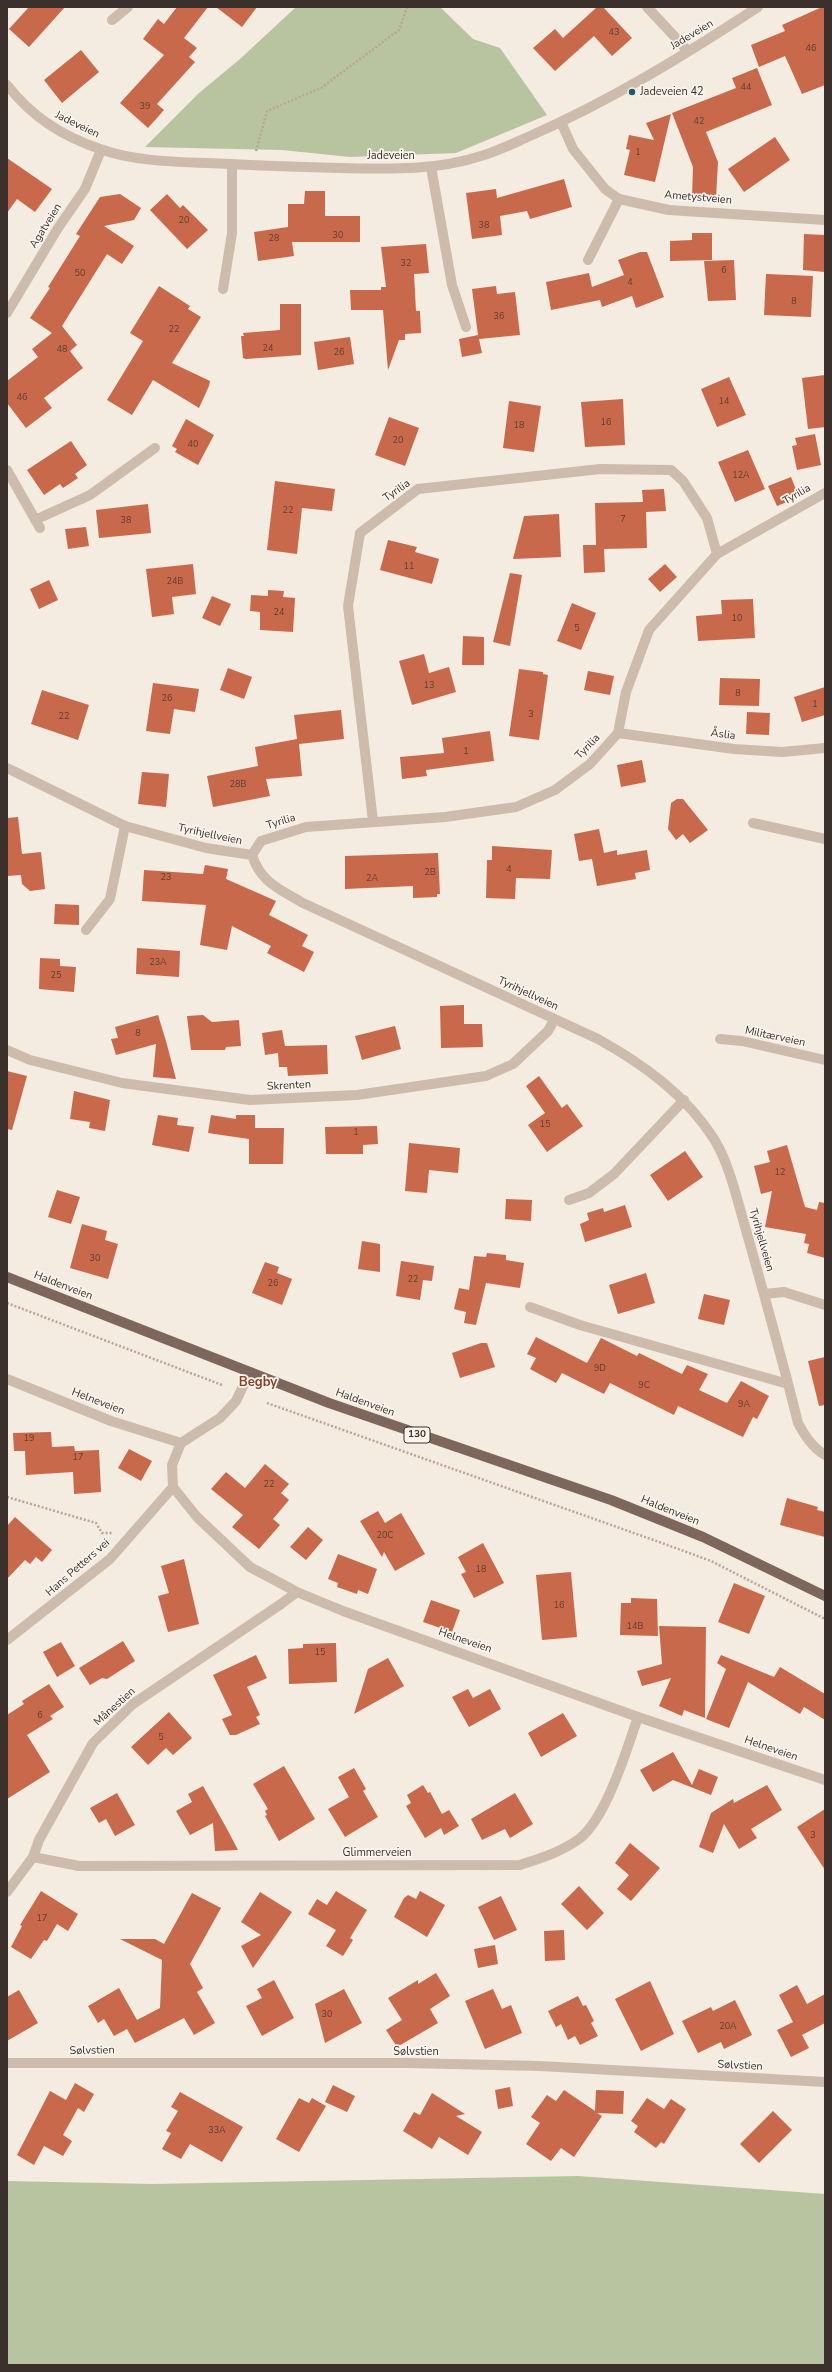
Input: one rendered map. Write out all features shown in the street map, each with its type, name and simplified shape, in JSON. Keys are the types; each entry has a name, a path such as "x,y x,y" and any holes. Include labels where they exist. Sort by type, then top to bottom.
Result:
{"main road":[{"name":"Haldenveien","path":"7,1277 329,1403 611,1500 703,1537 825,1596"}],"street":[{"path":"112,20 128,7"},
{"path":"647,7 688,51"},
{"name":"Jadeveien","path":"7,85 38,119 101,150 162,160 232,164 393,169 431,167 456,164 484,156 561,122 628,87 758,7"},
{"name":"Ametystveien","path":"561,122 573,149 605,189 619,199 669,210 825,220"},
{"name":"Agatveien","path":"7,313 58,228 85,189 101,150"},
{"path":"223,289 232,233 232,164"},
{"path":"431,167 452,285 466,327"},
{"path":"588,260 619,199"},
{"path":"7,470 37,524 90,495 155,448"},
{"name":"Tyrilia","path":"373,821 348,606 360,532 418,489 600,469 671,470 683,482 707,518 718,554"},
{"name":"Tyrilia","path":"252,855 262,841 273,836 306,827 445,817 516,807 555,790 590,764 618,733 626,692 649,630 718,554 825,493"},
{"name":"Åslia","path":"618,733 734,749 782,752 825,748"},
{"name":"Tyrihjellveien","path":"7,768 125,826 206,848 252,855 256,869 266,881 303,903 598,1039 634,1059 684,1100 714,1140 730,1178 765,1294 798,1423 805,1437 816,1450 825,1455"},
{"path":"752,823 825,839"},
{"path":"86,930 110,899 125,826"},
{"name":"Skrenten","path":"7,1050 30,1060 122,1083 250,1100 357,1095 486,1076 513,1064 548,1031 554,1020"},
{"name":"Militærveien","path":"720,1039 742,1042 825,1060"},
{"path":"569,1200 589,1193 614,1174 684,1100"},
{"path":"765,1294 784,1292 825,1305"},
{"path":"530,1307 580,1325 788,1384"},
{"path":"173,1487 172,1466 181,1443 220,1418 236,1402 250,1372"},
{"name":"Helneveien","path":"7,1379 111,1421 181,1443"},
{"name":"Helneveien","path":"173,1487 197,1517 250,1567 297,1592 343,1611 638,1717 825,1780"},
{"name":"Hans Petters vei","path":"7,1640 110,1559 173,1487"},
{"name":"Månestien","path":"7,1892 34,1857 39,1840 93,1743 133,1704 297,1592"},
{"name":"Glimmerveien","path":"34,1857 79,1866 520,1865 551,1855 566,1847 580,1839 591,1827 615,1783 638,1717"},
{"name":"Sølvstien","path":"7,2063 147,2062 516,2066 825,2082"}],"path":[{"path":"252,165 267,111 321,88 399,30 407,7"},
{"path":"7,1303 222,1385"},
{"path":"267,1403 662,1542 711,1561 825,1619"},
{"path":"7,1497 96,1523 102,1533 115,1533"}],"green space":[{"path":"296,7 440,7 473,39 500,48 547,115 456,153 350,157 282,150 145,147 199,93 240,59"},
{"path":"578,2176 825,2194 825,2365 7,2365 7,2181 152,2184"}],"building":[{"path":"29,7 65,7 29,47 9,29"},
{"path":"177,7 208,7 184,38 197,48 189,57 195,62 157,104 164,110 148,128 120,103 164,55 143,39 158,19 164,24"},
{"path":"216,7 257,7 242,27"},
{"path":"597,7 603,7 632,38 612,56 594,36 555,71 533,48 555,29 563,38"},
{"path":"825,7 825,85 802,94 785,56 759,67 751,45 785,31 782,25"},
{"path":"81,50 99,72 62,103 44,80"},
{"path":"757,68 772,105 706,132 718,162 716,198 692,197 693,167 672,113 736,88 732,78"},
{"path":"671,114 655,182 624,175 630,150 626,149 629,135 654,140 646,123"},
{"path":"775,137 790,160 744,192 728,169"},
{"path":"7,158 52,189 35,212 17,199 7,213"},
{"path":"564,179 572,207 530,219 527,211 500,216 502,235 472,239 466,193 496,189 497,198"},
{"path":"305,191 325,191 325,216 360,216 360,242 292,242 294,256 258,261 254,232 288,227 288,204 304,204"},
{"path":"120,194 141,208 134,220 104,226 134,246 122,264 107,254 62,326 77,345 70,351 83,368 44,398 52,408 26,428 7,403 7,381 38,357 32,349 52,333 30,318 50,288 48,287 80,236 76,234 100,197"},
{"path":"167,194 180,208 183,205 208,230 187,249 150,210"},
{"path":"692,233 712,233 712,260 670,261 670,241 692,240"},
{"path":"804,234 825,235 825,272 803,270"},
{"path":"426,244 429,273 414,274 416,311 420,311 421,333 405,334 405,340 399,340 388,370 383,310 351,310 350,290 381,290 381,287 386,287 381,247"},
{"path":"640,252 647,252 664,297 636,308 632,296 602,307 600,300 551,310 546,282 589,273 592,287 624,275 618,260"},
{"path":"734,260 736,300 708,301 704,261"},
{"path":"766,274 813,276 811,317 764,315"},
{"path":"159,286 190,306 188,309 201,317 172,363 210,381 209,386 199,408 153,380 132,415 107,400 143,341 130,333"},
{"path":"496,286 497,294 515,292 520,335 479,339 482,353 462,357 459,339 478,335 472,289"},
{"path":"280,304 301,304 301,355 243,358 241,336 244,336 243,333 280,330"},
{"path":"350,337 354,364 318,370 314,342"},
{"path":"825,375 825,427 808,429 802,378"},
{"path":"729,377 746,415 717,427 701,389"},
{"path":"623,399 625,445 585,447 581,402"},
{"path":"509,401 541,406 534,452 503,448"},
{"path":"389,417 419,428 405,466 375,455"},
{"path":"186,419 214,435 198,465 175,452 177,449 172,446"},
{"path":"815,434 821,465 797,470 792,446 797,445 795,438"},
{"path":"71,441 87,465 75,474 78,478 63,488 60,484 44,495 27,470"},
{"path":"748,450 765,489 735,502 718,462"},
{"path":"791,477 799,497 777,506 768,486"},
{"path":"275,481 335,489 332,511 302,508 297,554 267,550"},
{"path":"664,489 666,511 646,512 647,548 604,549 605,572 584,573 583,545 596,545 595,503 643,502 642,490"},
{"path":"148,504 151,533 99,538 96,510"},
{"path":"559,514 561,557 513,559 524,516"},
{"path":"86,527 89,546 68,549 65,529"},
{"path":"388,540 417,547 415,552 439,559 432,584 380,570"},
{"path":"193,564 196,594 172,597 174,614 152,617 146,569"},
{"path":"665,564 677,577 660,592 648,579"},
{"path":"510,573 522,575 510,646 493,642"},
{"path":"49,580 58,600 39,609 30,589"},
{"path":"268,590 284,591 283,597 295,598 293,632 260,630 260,612 250,611 251,595 268,596"},
{"path":"212,596 231,604 220,626 202,618"},
{"path":"753,599 755,638 698,641 696,616 722,614 721,600"},
{"path":"572,603 596,613 581,650 557,641"},
{"path":"463,636 484,637 484,665 462,665"},
{"path":"424,654 429,673 449,667 456,692 412,705 399,661"},
{"path":"228,668 252,677 244,699 220,690"},
{"path":"519,669 543,672 543,674 548,675 539,740 509,736"},
{"path":"588,671 614,676 610,695 584,690"},
{"path":"720,678 760,679 759,706 719,705"},
{"path":"153,683 199,689 195,712 174,709 170,734 146,731"},
{"path":"825,687 825,715 802,722 794,697"},
{"path":"42,690 89,705 78,740 31,724"},
{"path":"341,710 344,739 299,744 302,776 266,779 270,796 213,807 207,776 258,766 255,747 297,739 294,715"},
{"path":"747,712 770,713 769,735 746,734"},
{"path":"490,731 494,761 426,770 427,776 402,779 400,757 444,753 442,738"},
{"path":"642,760 646,782 621,787 617,765"},
{"path":"142,772 169,774 166,807 138,804"},
{"path":"677,799 683,799 708,830 690,843 683,834 676,840 668,829 671,803"},
{"path":"18,817 22,854 41,852 45,889 30,891 22,884 21,875 7,876 7,818"},
{"path":"599,829 604,853 617,850 617,855 647,850 650,870 635,873 636,879 597,886 592,859 579,861 574,834"},
{"path":"492,846 552,850 550,879 516,878 515,899 486,898 487,860 492,860"},
{"path":"438,853 440,894 437,894 437,897 413,898 413,886 345,889 345,856"},
{"path":"205,865 228,869 226,879 276,901 269,915 308,935 302,946 314,952 304,972 267,953 271,946 232,926 227,950 200,945 206,905 142,901 144,870 203,874"},
{"path":"55,904 79,905 79,925 54,924"},
{"path":"137,948 180,951 179,977 136,974"},
{"path":"40,958 60,959 60,966 76,967 74,992 39,989"},
{"path":"464,1005 464,1024 482,1024 483,1047 441,1048 440,1006"},
{"path":"158,1015 176,1079 153,1077 156,1044 116,1055 111,1039 118,1038 115,1027"},
{"path":"203,1015 212,1022 239,1020 241,1046 226,1047 225,1050 191,1050 187,1016"},
{"path":"395,1026 401,1049 362,1060 355,1036"},
{"path":"282,1030 285,1046 327,1045 328,1074 288,1076 287,1067 279,1067 278,1053 265,1055 262,1033"},
{"path":"7,1071 27,1076 12,1130 7,1129"},
{"path":"539,1076 562,1108 567,1104 583,1126 547,1152 528,1125 545,1113 526,1086"},
{"path":"74,1091 110,1100 105,1131 89,1128 90,1122 70,1119"},
{"path":"158,1115 178,1118 177,1125 194,1127 189,1152 152,1145"},
{"path":"211,1115 236,1119 236,1115 255,1115 255,1128 284,1128 283,1164 249,1164 249,1139 208,1133"},
{"path":"377,1126 378,1144 363,1145 363,1154 326,1154 325,1127"},
{"path":"409,1143 460,1148 458,1173 429,1170 427,1193 405,1191"},
{"path":"787,1145 805,1207 817,1210 819,1202 825,1203 825,1258 807,1253 809,1244 804,1243 806,1234 765,1227 772,1191 761,1194 754,1166 770,1162 767,1151"},
{"path":"685,1151 703,1177 668,1201 650,1175"},
{"path":"57,1190 80,1197 71,1224 48,1217"},
{"path":"506,1199 532,1200 531,1221 505,1219"},
{"path":"625,1205 632,1227 585,1242 580,1224 589,1220 587,1213 603,1208 604,1212"},
{"path":"82,1224 107,1231 105,1240 118,1244 108,1279 70,1268"},
{"path":"362,1241 380,1244 380,1272 358,1269"},
{"path":"487,1253 506,1255 506,1260 524,1263 520,1288 486,1283 476,1325 464,1323 466,1312 454,1309 459,1288 469,1290 474,1256 486,1257"},
{"path":"401,1261 434,1266 432,1281 423,1280 420,1300 396,1296"},
{"path":"265,1262 279,1267 277,1273 292,1279 282,1305 252,1293"},
{"path":"646,1273 655,1303 618,1314 609,1285"},
{"path":"704,1294 730,1300 724,1325 698,1319"},
{"path":"536,1337 587,1363 601,1338 637,1356 639,1353 682,1374 687,1365 708,1374 699,1390 727,1403 741,1381 769,1396 757,1419 753,1417 743,1437 678,1406 674,1415 610,1383 604,1394 562,1373 556,1383 530,1369 536,1358 527,1354"},
{"path":"481,1343 487,1343 495,1367 460,1378 452,1353"},
{"path":"825,1357 825,1405 819,1406 808,1361"},
{"path":"51,1432 52,1447 74,1446 75,1451 99,1450 101,1492 74,1494 73,1472 26,1475 25,1451 14,1451 13,1433"},
{"path":"129,1449 152,1461 141,1481 118,1468"},
{"path":"265,1464 289,1484 281,1493 289,1500 273,1519 280,1525 259,1549 232,1527 243,1515 211,1489 226,1472 245,1488"},
{"path":"787,1498 818,1507 817,1510 825,1512 825,1537 780,1525"},
{"path":"378,1511 385,1523 401,1513 425,1554 395,1571 384,1552 382,1557 360,1521"},
{"path":"15,1517 52,1550 42,1562 36,1557 30,1564 25,1560 7,1579 7,1526"},
{"path":"308,1527 323,1540 306,1560 290,1547"},
{"path":"483,1543 504,1583 474,1598 461,1574 466,1572 458,1557"},
{"path":"338,1554 377,1569 368,1594 358,1590 357,1594 337,1587 338,1583 328,1579"},
{"path":"184,1559 199,1624 168,1632 158,1596 169,1593 161,1566"},
{"path":"571,1572 577,1637 542,1640 536,1575"},
{"path":"734,1583 765,1596 749,1634 718,1622"},
{"path":"631,1598 657,1599 658,1636 620,1635 621,1603 631,1603"},
{"path":"431,1600 460,1610 452,1632 423,1622"},
{"path":"659,1626 706,1627 705,1718 684,1710 682,1716 659,1706 671,1678 642,1686 637,1671 662,1664"},
{"path":"123,1641 135,1661 107,1679 102,1678 90,1685 79,1668"},
{"path":"61,1642 75,1666 57,1677 43,1652"},
{"path":"336,1643 337,1682 289,1684 288,1649 303,1648 303,1644"},
{"path":"256,1655 267,1678 247,1687 260,1715 256,1717 260,1724 236,1735 230,1735 222,1719 232,1715 213,1675"},
{"path":"721,1655 774,1677 780,1667 825,1694 825,1720 804,1707 800,1714 748,1682 729,1728 706,1719 726,1669 717,1663"},
{"path":"388,1658 404,1686 354,1714 368,1669"},
{"path":"49,1684 64,1707 50,1716 53,1719 27,1735 50,1772 7,1799 7,1715 24,1704 22,1701"},
{"path":"468,1689 473,1698 490,1689 501,1709 469,1727 452,1697"},
{"path":"169,1712 192,1738 173,1755 166,1748 148,1765 131,1747"},
{"path":"563,1713 577,1736 541,1757 528,1733"},
{"path":"673,1752 692,1785 699,1769 718,1777 711,1795 673,1780 653,1792 640,1770"},
{"path":"284,1766 315,1819 279,1841 265,1816 267,1815 265,1811 268,1809 253,1784"},
{"path":"354,1768 366,1789 363,1791 378,1817 345,1837 328,1809 349,1797 338,1777"},
{"path":"423,1785 428,1793 430,1792 442,1814 449,1810 459,1826 444,1835 441,1828 425,1838 406,1806 411,1803 407,1795"},
{"path":"767,1785 782,1810 751,1829 757,1838 739,1849 724,1824 713,1853 699,1847 711,1813 733,1799 734,1803"},
{"path":"203,1786 238,1850 215,1851 213,1823 190,1835 176,1811 192,1802 188,1794"},
{"path":"117,1793 135,1825 115,1836 106,1819 99,1823 90,1808"},
{"path":"515,1793 533,1824 510,1838 505,1829 482,1840 471,1819"},
{"path":"825,1809 825,1870 797,1827"},
{"path":"630,1843 660,1868 631,1901 617,1889 629,1875 615,1863"},
{"path":"579,1886 604,1913 587,1930 561,1904"},
{"path":"41,1891 78,1914 68,1931 57,1924 47,1941 44,1940 31,1959 11,1947 22,1926 20,1925"},
{"path":"336,1891 367,1910 350,1938 353,1940 343,1956 326,1946 336,1930 308,1914 317,1899 327,1905"},
{"path":"420,1891 445,1905 427,1937 394,1917 404,1898 408,1895 416,1899"},
{"path":"260,1892 292,1912 253,1968 241,1946 261,1935 241,1922"},
{"path":"192,1893 221,1908 190,1964 203,1988 197,1992 215,2023 194,2035 184,2018 135,2043 127,2029 114,2036 104,2019 98,2023 88,2006 119,1988 137,2020 160,2008 162,1960 120,1939 155,1939 164,1944"},
{"path":"501,1896 517,1930 494,1940 478,1907"},
{"path":"564,1930 565,1960 545,1961 544,1931"},
{"path":"495,1945 498,1964 478,1968 474,1949"},
{"path":"436,1973 450,1996 430,2009 438,2023 397,2047 386,2030 402,2020 388,1998 418,1980 418,1984"},
{"path":"274,1980 294,2018 262,2036 246,2006 262,1998 257,1989"},
{"path":"650,1981 674,2034 641,2051 615,1999"},
{"path":"797,1985 807,2004 825,1994 825,2023 802,2035 809,2048 791,2057 777,2030 793,2022 779,1995"},
{"path":"344,1989 362,2023 325,2043 315,2004"},
{"path":"493,1989 502,2009 511,2005 522,2033 485,2049 465,2001"},
{"path":"19,1990 38,2023 7,2041 7,1997"},
{"path":"578,1996 583,2006 586,2005 594,2021 591,2023 598,2036 580,2045 575,2036 568,2040 561,2024 556,2027 548,2011"},
{"path":"735,2000 752,2035 724,2049 721,2042 698,2053 682,2021 711,2007 713,2011"},
{"path":"75,2083 94,2094 84,2112 78,2108 63,2135 72,2141 63,2156 44,2146 34,2165 17,2155 50,2091 66,2100"},
{"path":"333,2085 355,2096 347,2112 325,2102"},
{"path":"510,2087 513,2106 498,2109 495,2090"},
{"path":"564,2090 595,2111 596,2090 624,2091 623,2114 597,2113 602,2116 574,2157 561,2148 551,2161 526,2144 540,2123 531,2117 547,2095 556,2101"},
{"path":"180,2092 243,2127 222,2162 190,2144 181,2159 162,2149 171,2133 166,2131 178,2111 171,2107"},
{"path":"432,2093 465,2114 456,2116 482,2132 468,2155 439,2137 432,2149 403,2131 414,2112 420,2115"},
{"path":"299,2098 309,2103 312,2098 326,2106 299,2152 276,2139"},
{"path":"647,2098 664,2109 671,2099 686,2109 664,2144 661,2142 656,2148 634,2132 638,2126 631,2121"},
{"path":"773,2111 792,2130 759,2163 740,2144"}],"place":[{"name":"Jadeveien 42","path":"632,92"}],"district":[{"name":"Begby","path":"258,1383"}]}
